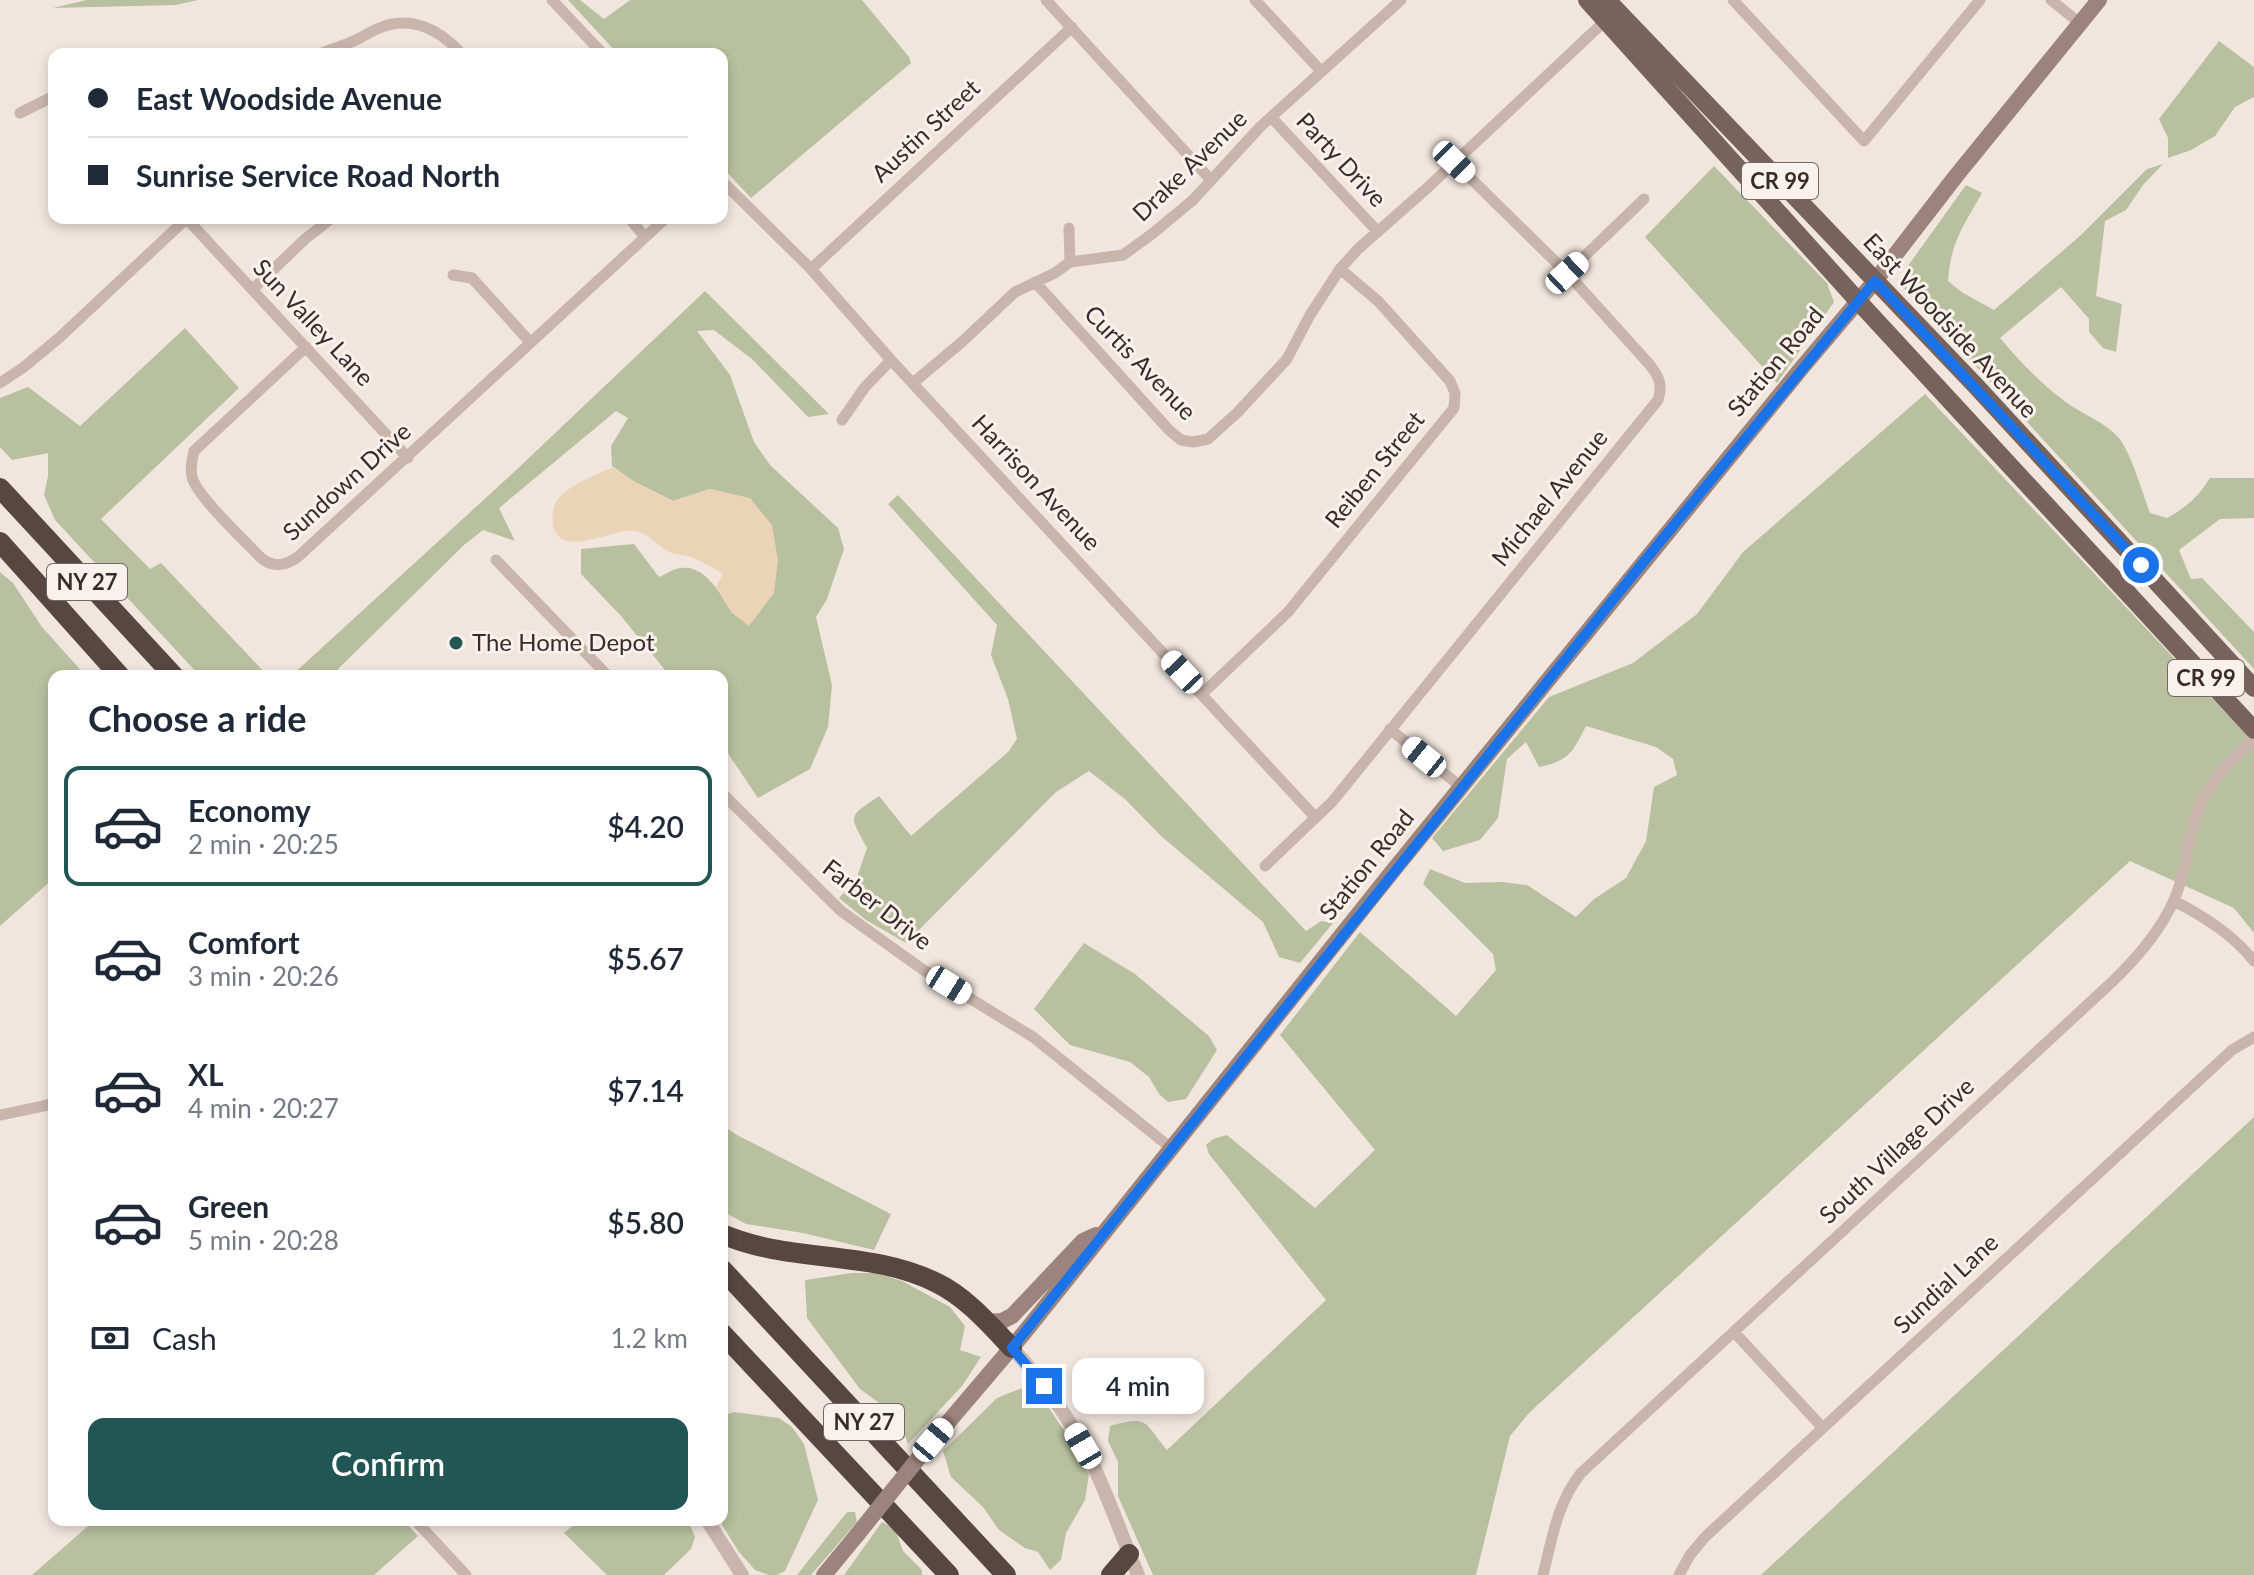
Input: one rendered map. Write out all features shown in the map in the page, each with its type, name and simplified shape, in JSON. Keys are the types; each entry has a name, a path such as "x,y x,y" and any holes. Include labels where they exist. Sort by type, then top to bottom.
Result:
{"highway":[{"name":"NY 27","path":"0,488 168,670"},
{"name":"NY 27","path":"0,542 115,670"},
{"path":"728,1236 776,1251 861,1261 909,1272 939,1284 986,1322 1012,1348"},
{"name":"NY 27","path":"728,1275 1006,1575"},
{"name":"NY 27","path":"728,1339 949,1575"},
{"path":"1111,1575 1129,1554"}],"main road":[{"name":"East Woodside Avenue","path":"1587,0 1610,10 1875,281 2254,688"},
{"name":"Station Road","path":"824,1575 1012,1348 1461,787 1875,281 2099,0"},
{"name":"East Woodside Avenue","path":"1610,10 1858,301 2254,730"},
{"path":"986,1322 1002,1321 1012,1316 1083,1241 1105,1231"}],"street":[{"path":"552,0 597,48"},
{"path":"1046,0 1211,180"},
{"path":"1255,0 1321,71"},
{"name":"Drake Avenue","path":"913,383 1015,292 1055,273 1070,262 1123,255 1152,234 1183,209 1260,127 1401,0"},
{"path":"1733,0 1864,141 1980,0"},
{"path":"1741,10 1752,0"},
{"path":"2051,0 2081,24"},
{"name":"Curtis Avenue","path":"1035,282 1160,421 1181,440 1193,442 1208,439 1287,359 1310,315 1340,269 1358,249 1454,162 1610,10"},
{"path":"335,48 380,27 401,22 420,24 436,32 455,48"},
{"name":"Austin Street","path":"811,269 1072,27"},
{"path":"20,113 48,99"},
{"name":"Party Drive","path":"1272,118 1378,232"},
{"name":"Michael Avenue","path":"1265,866 1332,802 1658,400 1662,389 1659,377 1567,273 1454,162"},
{"name":"Harrison Avenue","path":"728,187 811,269 891,360 1315,817"},
{"path":"1567,273 1644,199"},
{"path":"0,383 59,338 180,224"},
{"name":"Sun Valley Lane","path":"192,224 408,458"},
{"path":"253,289 324,224"},
{"path":"634,224 645,237"},
{"name":"Sundown Drive","path":"306,347 194,451 192,477 199,490 264,561 277,565 289,563 300,555 659,224"},
{"path":"1069,228 1070,262"},
{"name":"Reiben Street","path":"1202,694 1288,612 1454,408 1455,393 1450,381 1378,301 1340,269"},
{"path":"453,275 472,278 530,342"},
{"path":"842,420 865,387 891,360"},
{"path":"496,560 603,670"},
{"path":"1390,729 1461,787"},
{"name":"South Village Drive","path":"1543,1575 1559,1510 1572,1485 1591,1464 2126,968 2151,940 2174,901 2182,880 2198,811 2206,792 2225,766 2254,739"},
{"name":"Farber Drive","path":"728,799 841,911 922,969 1033,1037 1171,1148"},
{"path":"2174,901 2227,933 2254,961"},
{"name":"Sundial Lane","path":"1679,1575 1705,1537 1822,1427 2232,1050 2254,1037"},
{"path":"0,1115 48,1105"},
{"path":"1734,1332 1822,1427"},
{"path":"1012,1348 1044,1386 1083,1446 1138,1575"},
{"path":"420,1526 465,1575"},
{"path":"711,1526 742,1575"}],"green space":[{"path":"87,0 198,0 176,5 53,8"},
{"path":"568,0 580,0 604,19 630,0 862,0 911,63 751,198 728,173 728,48 612,48"},
{"path":"2219,41 2254,67 2254,97 2235,107 2215,136 2191,150 2168,158 2168,138 2159,119"},
{"path":"2163,164 2143,185 2126,210 2105,221 2096,296 2122,304 2116,352 2103,348 2089,332 2089,319 2061,287 2000,338 2049,388 2119,438 2132,463 2150,513 2167,518 2181,510 2210,478 2254,478 2254,518 2220,519 2179,550 2191,579 2202,578 2254,632 2254,669 1903,287 1905,270 1966,185 1982,193 1955,245 1948,281 1994,310 2081,235 2147,169"},
{"path":"1714,166 1827,283 1834,302 1777,383 1645,237"},
{"path":"705,291 829,414 808,417 753,360 714,330 697,331 730,375 754,442 770,465 838,528 844,549 827,599 816,617 832,685 828,727 810,769 758,798 728,752 728,670 665,670 621,616 581,574 581,549 634,544 659,577 686,568 703,574 732,613 710,489 673,501 633,481 612,466 611,446 628,418 616,411 499,508 515,541 483,530 337,670 298,670 513,473"},
{"path":"185,328 239,388 101,519 150,569 161,563 262,670 194,670 55,520 44,495 48,453 12,460 0,447 0,398 28,387 80,426"},
{"path":"1925,394 2254,743 2254,933 2234,908 2130,861 1529,1413 1510,1436 1476,1575 1153,1575 1118,1496 1118,1462 1108,1441 1110,1426 1132,1421 1144,1423 1167,1450 1326,1300 1209,1154 1206,1145 1213,1139 1227,1135 1315,1208 1375,1150 1280,1035 1360,932 1456,1016 1496,970 1493,954 1423,884 1430,869 1465,883 1527,885 1576,917 1594,899 1626,878 1646,841 1654,787 1677,775 1673,759 1656,747 1586,726 1569,754 1557,762 1539,767 1526,742 1507,759 1498,818 1480,840 1443,851 1432,838 1549,697 1633,663 1697,614 1743,552"},
{"path":"898,495 1306,931 1321,921 1333,923 1300,963 1279,957 1263,922 1089,771 1056,792 906,943 866,920 839,898 856,880 867,848 854,822 856,813 879,796 911,836 1008,752 1017,739 1008,699 991,655 997,625 888,504"},
{"path":"0,572 13,583 42,627 81,670 48,670 48,883 0,926"},
{"path":"1084,943 1135,974 1209,1036 1217,1050 1186,1099 1168,1102 1149,1077 1130,1062 1070,1045 1034,1009"},
{"path":"2254,1117 2254,1575 1761,1575"},
{"path":"728,1129 891,1214 874,1250 803,1233 746,1224 728,1214"},
{"path":"875,1273 902,1281 950,1307 965,1326 960,1350 981,1357 962,1386 908,1444 895,1409 887,1409 860,1389 807,1318 805,1280"},
{"path":"1034,1386 1076,1448 1089,1474 1085,1500 1066,1533 1061,1560 1050,1570 1038,1552 1025,1548 999,1530 983,1507 951,1477 943,1451 997,1398"},
{"path":"734,1412 779,1418 792,1427 804,1444 818,1500 785,1571 777,1575 755,1570 723,1526 728,1526 728,1414"},
{"path":"847,1512 855,1512 857,1522 811,1575 797,1575"},
{"path":"882,1522 895,1529 903,1551 922,1570 922,1575 844,1575"},
{"path":"88,1526 409,1526 418,1536 374,1575 32,1575"},
{"path":"572,1526 690,1526 695,1537 691,1549 664,1575 607,1575 564,1533"}],"sand":[{"path":"614,467 633,481 673,501 710,489 750,498 772,525 778,560 774,593 749,626 732,613 716,587 723,574 703,562 667,551 641,532 627,531 569,541 555,531 553,510 557,500 579,483"}],"place":[{"name":"The Home Depot","path":"456,643"}],"route":[{"path":"1044,1386 1012,1348 1392,872 1875,281 2141,565"}]}
